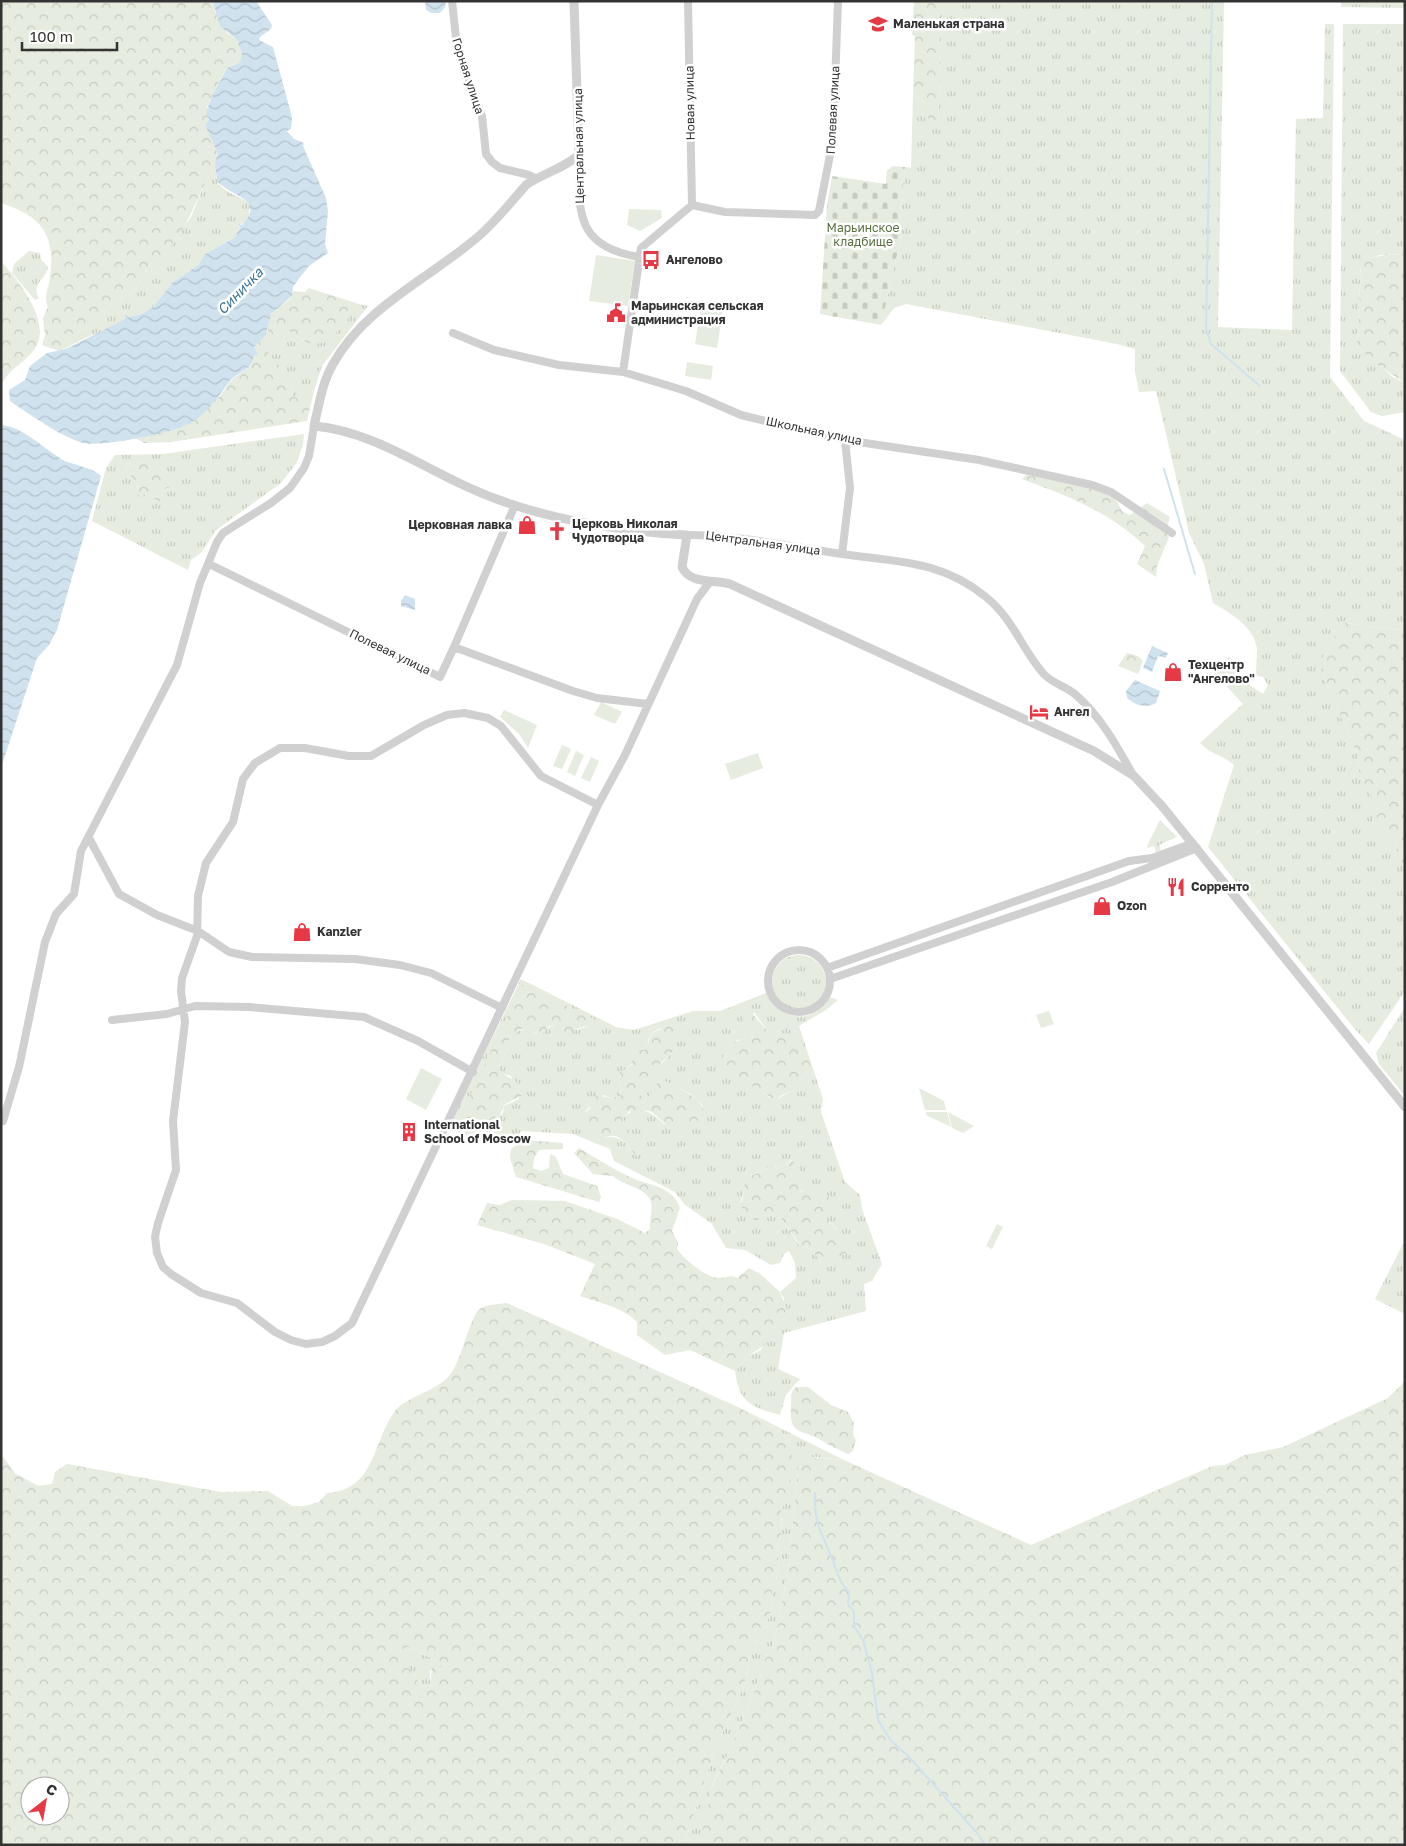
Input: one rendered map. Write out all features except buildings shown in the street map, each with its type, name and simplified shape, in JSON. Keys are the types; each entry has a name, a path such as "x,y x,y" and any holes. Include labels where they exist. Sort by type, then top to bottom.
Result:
{"street":[{"name":"Горная улица","path":"452,1 456,46 482,116 486,154 500,168 535,178"},
{"name":"Центральная улица","path":"574,1 579,205 583,223 591,234 611,249 639,257"},
{"name":"Новая улица","path":"688,1 692,205"},
{"name":"Полевая улица","path":"692,205 725,212 815,215 821,206 833,140 838,1"},
{"path":"3,1121 21,1058 45,942 56,914 74,894 81,851 177,665 200,583 217,542 224,533 271,503 290,488 297,478 309,456 320,397 333,365 357,332 396,296 480,235 526,185 535,178 562,168 579,155"},
{"path":"623,372 641,248 692,205"},
{"name":"Школьная улица","path":"453,333 502,352 559,365 623,372 686,391 741,415 846,440 979,460 1092,485 1111,492 1172,533"},
{"name":"Центральная улица","path":"314,426 358,434 472,490 515,505 593,524 649,533 724,536 842,554 901,560 929,566 957,578 986,596 1009,620 1042,672 1081,699 1109,732 1134,776"},
{"path":"842,554 850,488 846,440"},
{"path":"515,505 454,647 573,692 598,698 648,704"},
{"path":"686,535 682,567 683,571 694,577 709,583 722,581 730,584 1094,751 1134,776 1195,845 1405,1107"},
{"name":"Полевая улица","path":"209,564 440,677 454,647"},
{"path":"598,805 541,776 501,726 488,718 464,713 446,715 424,725 371,756 349,756 305,748 280,748 255,763 243,778 233,822 206,863 198,896 198,931 182,978 181,991 185,1030 173,1121 175,1176 156,1230 155,1244 159,1260 166,1271 195,1290 238,1303 275,1332 299,1343 314,1343 328,1339 348,1327 356,1318 598,805 697,599 709,583"},
{"path":"89,838 120,894 156,915 198,931 222,948 252,957 356,959 422,970 502,1008"},
{"path":"827,968 1129,861 1152,858 1195,845"},
{"path":"830,979 1112,882 1195,845"},
{"path":"805,951 814,954 827,968 830,979 828,992 823,1001 807,1012 787,1010 775,1001 768,988 771,968 785,953 805,951"},
{"path":"112,1020 167,1014 195,1006 249,1007 370,1018 418,1041 473,1072"}],"green space":[{"path":"1,1 213,1 215,11 227,33 237,40 242,55 239,63 227,68 207,107 209,118 205,125 218,154 216,168 205,183 185,226 163,257 148,268 135,289 110,306 99,321 66,339 60,351 42,345 45,335 43,318 48,307 46,296 51,262 48,238 36,221 15,208 1,203"},
{"path":"914,1 943,1 938,121 936,125 929,121 925,102 913,96 915,36 912,35"},
{"path":"943,1 1224,1 1218,327 1292,330 1296,119 1323,118 1325,24 1334,24 1330,377 1364,421 1405,440 1405,631 1345,623 1332,640 1321,671 1357,753 1359,772 1379,802 1372,824 1374,830 1397,840 1396,856 1405,866 1405,991 1369,1044 1353,1027 1208,847 1234,765 1208,750 1200,743 1243,704 1209,667 1230,657 1251,686 1263,694 1268,685 1263,677 1256,676 1257,649 1252,634 1241,622 1213,603 1204,564 1189,533 1156,391 1139,392 1135,372 1135,349 906,304 894,308 881,325 901,237 900,219 905,167 911,168 913,96 925,102 929,112 938,121"},
{"path":"1341,1 1405,1 1405,8 1341,7"},
{"path":"1343,24 1405,24 1405,254 1379,255 1361,265 1357,346 1393,377 1405,383 1405,412 1382,416 1371,412 1340,371"},
{"name":"Марьинское кладбище","path":"893,166 905,167 900,219 901,237 881,325 820,314 827,205 832,176 886,184 887,170"},
{"path":"216,168 219,184 250,205 248,220 238,226 240,228 234,238 205,254 198,265 173,282 154,306 142,314 124,316 126,318 120,323 60,351 66,339 99,321 110,306 135,289 148,268 163,257 191,217 205,183"},
{"path":"629,209 661,210 662,218 640,231 627,225"},
{"path":"29,251 40,253 41,259 48,267 36,289 39,298 35,300 12,273 14,264"},
{"path":"1405,254 1405,383 1376,364 1357,346 1361,265 1376,257"},
{"path":"596,255 635,261 628,306 589,301"},
{"path":"1,261 32,303 40,329 39,340 33,351 9,374 1,385"},
{"path":"309,288 359,304 337,332 322,342 314,344 306,342 283,330 272,341 268,353 290,380 292,396 299,399 310,389 314,391 307,421 171,442 144,443 135,438 158,432 179,423 199,412 218,398 235,377 249,367 254,356 259,355 254,347 268,331 268,319 271,314 291,298 293,291 305,292"},
{"path":"359,304 368,306 322,366 314,391 310,389 299,399 292,396 291,383 267,353 272,341 283,330 291,331 303,341 332,336"},
{"path":"701,306 723,310 717,348 695,344"},
{"path":"687,362 713,366 711,380 685,376"},
{"path":"304,434 303,445 297,462 281,483 216,530 201,553 191,560 188,570 92,521 106,468 115,455 163,454","holes":["149,460 168,489 163,491 161,502 151,495 134,493 138,485 126,471 127,467"]},
{"path":"149,460 161,465 165,472 162,477 170,478 173,482 171,486 163,491 161,502 145,494 142,497 134,493 138,485 126,471 127,467"},
{"path":"1026,475 1075,483 1101,491 1111,496 1123,512 1130,515 1147,503 1170,517 1166,532 1169,537 1157,566 1156,577 1137,564 1145,546 1117,523 1088,506 1022,479"},
{"path":"1345,623 1405,631 1405,866 1396,856 1397,840 1374,831 1372,824 1379,802 1372,797 1359,772 1357,753 1321,671 1325,644 1332,640"},
{"path":"1127,653 1138,656 1143,661 1138,674 1118,666"},
{"path":"601,702 622,712 615,724 594,715"},
{"path":"504,710 537,725 528,748 520,735 500,717"},
{"path":"562,745 571,749 562,769 553,766"},
{"path":"576,751 584,755 575,776 567,772"},
{"path":"758,753 763,768 731,780 725,764"},
{"path":"591,757 599,761 590,782 581,778"},
{"path":"1160,820 1177,837 1159,845 1161,850 1156,852 1154,846 1148,848 1147,846"},
{"path":"799,955 809,957 818,963 824,972 826,982 824,992 818,1001 809,1007 799,1009 789,1007 780,1001 774,992 772,982 774,972 780,963 789,957"},
{"path":"521,979 616,1027 634,1030 693,1011 720,1011 766,993 780,1010 797,1016 815,1013 830,997 838,1000 826,1010 799,1026 823,1099 821,1112 845,1182 860,1195 862,1209 882,1264 872,1281 864,1284 866,1311 784,1333 778,1369 800,1379 786,1395 780,1415 754,1406 743,1397 735,1371 748,1356 761,1350 771,1332 784,1318 784,1298 780,1292 796,1278 795,1263 789,1251 784,1254 780,1263 771,1265 745,1250 726,1248 712,1224 685,1205 675,1192 614,1161 610,1149 573,1134 522,1131 503,1143 486,1144 449,1127","holes":["522,986 601,1028 592,1025 577,1030 555,1025 536,1033 525,1029 515,1033 509,1039 509,1047 498,1069 503,1074 511,1076 519,1099 504,1106 503,1113 491,1124 491,1132 481,1139 475,1133 460,1128","754,1012 769,1033 782,1033 808,1074 801,1079 792,1091 776,1101 767,1096 755,1084 745,1070 733,1045 737,1040 750,1039 751,1033 747,1027","662,1028 677,1048 642,1085 640,1088 641,1096 648,1099 655,1085 662,1080 691,1094 703,1106 691,1121 678,1125 664,1124 655,1116 645,1111 634,1110 629,1113 624,1117 623,1125 631,1152 626,1143 618,1138 599,1137 582,1114 603,1095 611,1098 620,1096 619,1073 637,1059 654,1031","791,1160 801,1172 801,1190 826,1212 826,1219 837,1229 821,1261 809,1248 799,1245 781,1218 767,1215 761,1216 741,1201 749,1176 770,1168 785,1166"]},
{"path":"522,985 610,1027 590,1026 572,1032 564,1032 554,1025 547,1027 543,1034 521,1029 509,1039 509,1047 498,1069 520,1085 526,1093 504,1105 498,1120 491,1124 489,1139 481,1139 475,1133 460,1128 457,1123"},
{"path":"1405,1007 1405,1096 1379,1064 1376,1053"},
{"path":"1049,1011 1054,1024 1041,1028 1036,1015"},
{"path":"751,1012 769,1033 788,1033 801,1039 812,1070 801,1079 799,1088 780,1096 776,1101 754,1086 741,1089 733,1082 723,1066 725,1051 731,1045 739,1040 750,1039 751,1033 743,1021 744,1015"},
{"path":"670,1026 676,1032 677,1048 660,1064 658,1072 645,1081 641,1096 648,1099 655,1085 662,1080 693,1097 702,1107 705,1114 701,1121 693,1120 686,1125 671,1129 652,1112 645,1110 637,1114 629,1111 624,1117 623,1125 636,1136 642,1150 638,1157 619,1138 613,1136 599,1137 594,1134 581,1121 582,1113 589,1110 596,1095 611,1098 620,1096 619,1073 633,1064 631,1056 635,1050 644,1050 654,1032"},
{"path":"421,1068 442,1079 426,1110 406,1099"},
{"path":"919,1088 944,1101 946,1110 925,1110"},
{"path":"926,1112 947,1112 951,1127 926,1115"},
{"path":"948,1112 974,1126 963,1133 952,1128"},
{"path":"527,1140 563,1143 563,1149 539,1150 534,1158 533,1168 541,1171 549,1168 550,1154 556,1157 563,1174 597,1186 601,1197 599,1202 516,1177 510,1158 511,1149 519,1143 526,1146"},
{"path":"579,1148 624,1174 666,1190 676,1200 680,1208 672,1231 678,1243 677,1249 696,1267 708,1275 719,1278 730,1276 737,1278 749,1268 759,1273 780,1292 786,1307 784,1318 771,1332 765,1345 748,1356 735,1371 690,1350 665,1355 637,1335 637,1322 632,1317 610,1306 580,1296 595,1264 544,1244 477,1225 487,1203 500,1205 512,1200 565,1201 617,1219 645,1233 650,1229 651,1202 649,1197 640,1190 613,1176 593,1174 574,1153"},
{"path":"792,1160 801,1172 801,1191 811,1197 829,1197 826,1219 840,1234 846,1254 821,1261 809,1248 800,1245 781,1218 767,1215 761,1216 757,1221 748,1217 743,1212 744,1188 749,1176 770,1168 785,1166"},
{"path":"997,1224 1003,1227 992,1249 986,1246"},
{"path":"1405,1240 1405,1314 1375,1299"},
{"path":"507,1303 742,1409 783,1434 793,1445 789,1492 781,1512 782,1533 777,1543 779,1566 773,1586 770,1615 749,1655 745,1684 715,1749 684,1845 1,1845 1,1454 15,1473 38,1486 52,1484 55,1472 67,1464 221,1492 268,1491 292,1506 305,1506 319,1502 327,1493 343,1490 355,1483 364,1474 387,1423 395,1411 407,1401 436,1386 449,1376 458,1361 477,1313 481,1308","holes":["408,1647 445,1664 443,1667 432,1667 430,1685 422,1687 404,1661 400,1650"]},
{"path":"1405,1381 1405,1845 699,1845 713,1783 728,1754 760,1678 764,1661 773,1644 789,1562 799,1462 806,1457 844,1460 1031,1545 1212,1466 1225,1465 1245,1455 1283,1447 1388,1398"},
{"path":"796,1387 808,1387 831,1405 848,1412 854,1423 853,1435 856,1440 853,1451 848,1454 793,1426 791,1395"},
{"path":"742,1409 844,1460 814,1457 798,1469 789,1562 773,1644 764,1661 760,1678 728,1754 713,1782 700,1844 684,1845 715,1749 745,1684 749,1655 770,1615 773,1586 779,1566 777,1543 782,1533 781,1512 793,1445 783,1434"},
{"path":"408,1647 445,1664 443,1667 430,1670 430,1685 422,1687 403,1661 400,1650"}],"water":[{"name":"Синичка","path":"213,1 256,1 272,25 271,29 260,37 259,40 273,47 292,117 291,129 287,131 294,139 304,143 303,146 326,198 328,211 325,244 328,253 309,266 293,287 292,296 271,314 266,335 254,347 259,355 254,356 250,365 229,382 202,415 182,427 169,431 105,443 83,443 57,432 10,401 9,390 25,380 30,366 47,353 66,349 123,320 126,318 124,314 128,317 142,314 154,306 173,282 198,265 205,254 234,238 240,228 238,224 242,225 248,216 249,204 217,181 215,162 218,154 205,125 209,119 206,112 212,96 227,68 239,63 242,55 237,40 220,26"},
{"path":"425,1 446,1 445,7 440,13 432,13 426,10"},
{"path":"1,425 9,426 26,434 65,461 90,469 101,476 57,630 49,645 37,658 1,768"},
{"path":"405,595 415,599 415,610 401,606 401,601"},
{"path":"1152,646 1168,653 1166,658 1158,656 1152,672 1143,668"},
{"path":"1135,680 1160,691 1156,703 1148,706 1141,705 1127,698 1126,691"}],"waterway":[{"path":"1212,1 1206,329 1211,344 1260,386"},
{"path":"1164,469 1195,574"},
{"path":"815,1493 817,1521 839,1578 849,1592 848,1604 854,1612 854,1626 863,1640 872,1673 878,1720 891,1741 909,1757 978,1834 985,1845"}],"place":[{"name":"Маленькая страна","path":"878,24"},
{"name":"Ангелово","path":"651,260"},
{"name":"Марьинская сельская администрация","path":"616,313"},
{"name":"Церковная лавка","path":"527,525"},
{"name":"Церковь Николая Чудотворца","path":"557,531"},
{"name":"Техцентр \"Ангелово\"","path":"1173,672"},
{"name":"Ангел","path":"1039,712"},
{"name":"Сорренто","path":"1176,887"},
{"name":"Ozon","path":"1102,906"},
{"name":"Kanzler","path":"302,932"},
{"name":"International School of Moscow","path":"409,1132"}]}
